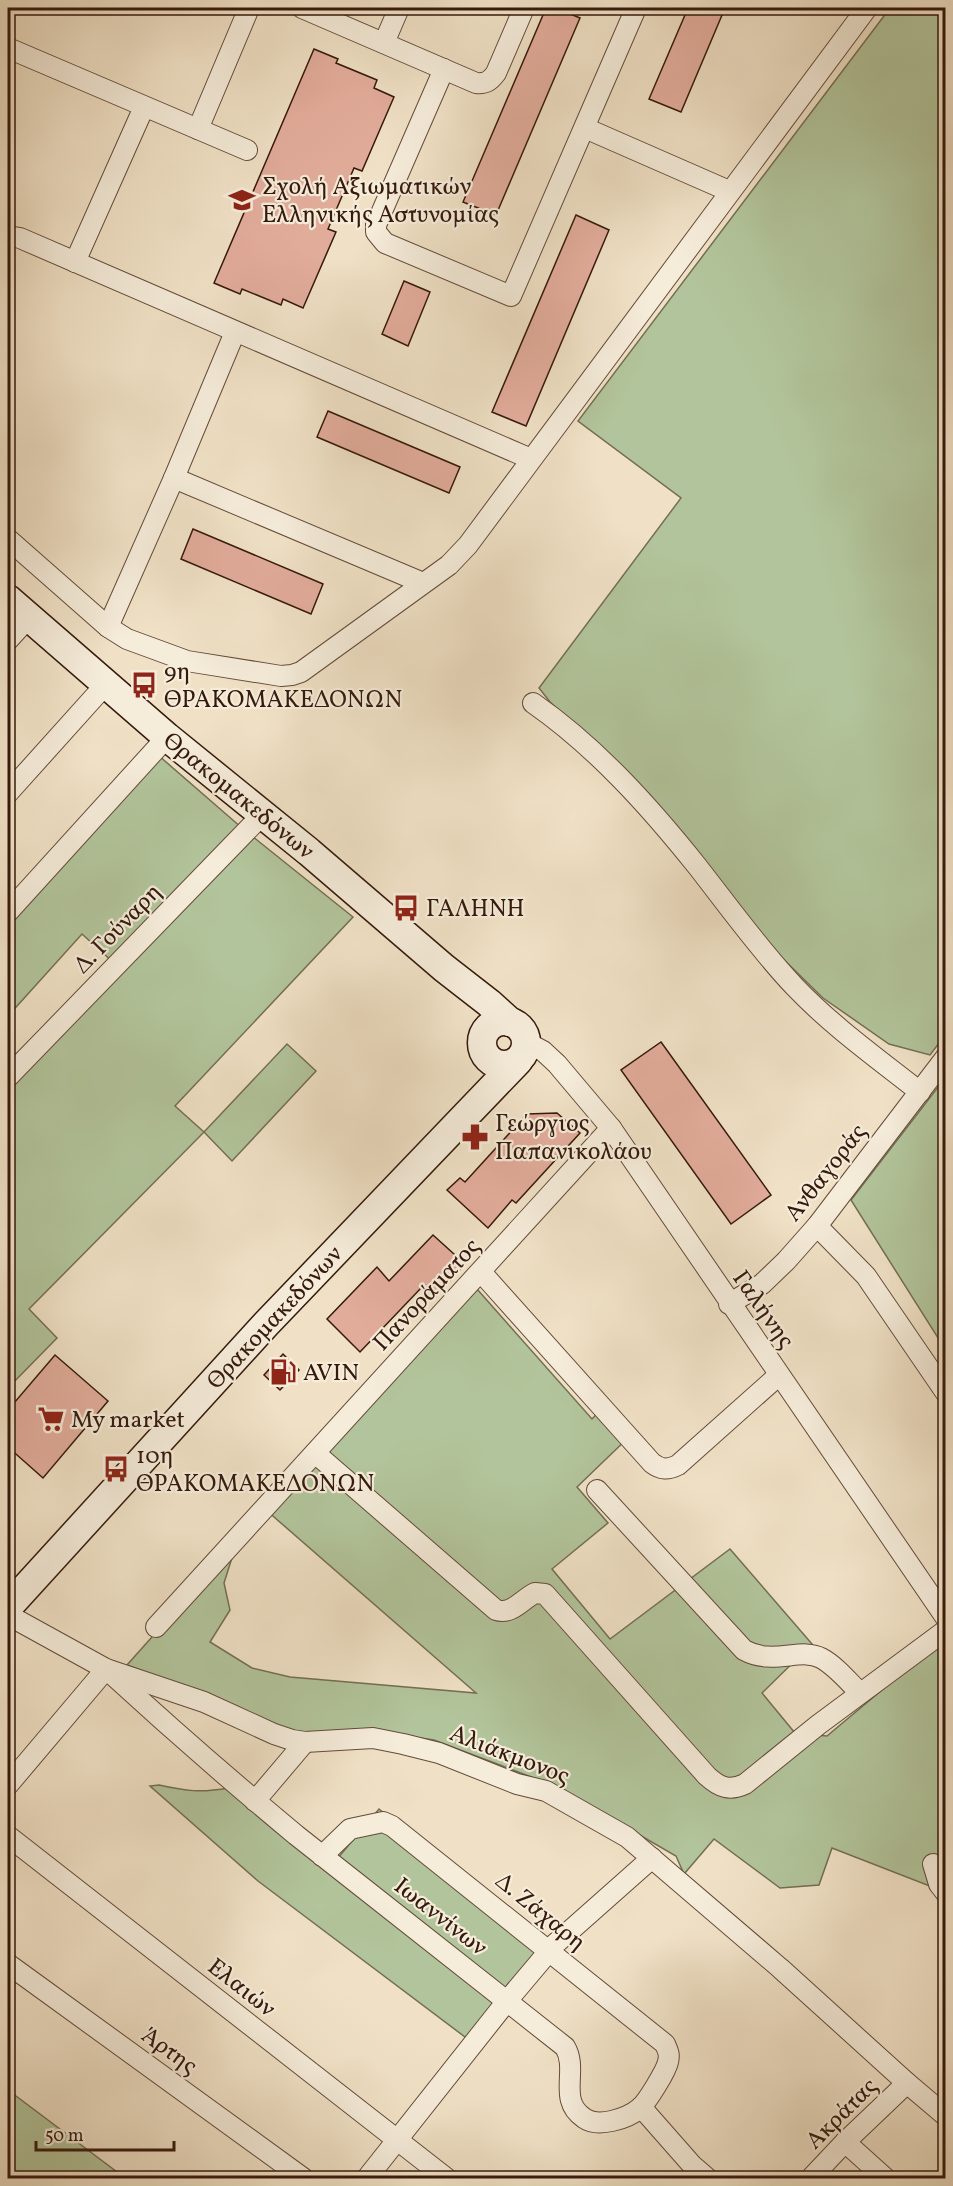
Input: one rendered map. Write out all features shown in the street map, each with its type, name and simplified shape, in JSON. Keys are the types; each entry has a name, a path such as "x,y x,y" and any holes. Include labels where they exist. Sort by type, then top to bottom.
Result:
{"main road":[{"name":"Θρακομακεδόνων","path":"8,598 167,736 489,1003 518,1041 471,1110 266,1324 8,1607"},
{"name":"Θρακομακεδόνων","path":"444,968 466,998 484,1046 471,1110"},
{"path":"503,1021 518,1041 512,1064 497,1065 484,1046 491,1025 503,1021"}],"street":[{"path":"198,129 249,8"},
{"path":"302,8 476,83 491,80 524,8"},
{"path":"384,43 399,8"},
{"path":"444,69 376,225 376,232 385,243 511,296 636,8"},
{"path":"8,538 108,627 137,645 188,661 281,676 292,675 318,659 459,556 867,8"},
{"path":"8,48 247,150"},
{"path":"75,262 144,106"},
{"path":"585,128 729,191"},
{"path":"8,236 20,238 531,459"},
{"path":"108,627 235,332"},
{"path":"174,478 423,583"},
{"path":"8,640 29,617"},
{"path":"8,793 106,684"},
{"path":"533,703 575,735 639,799 675,839 795,988 851,1038 920,1092"},
{"path":"8,912 167,736"},
{"name":"Δ. Γούναρη","path":"8,1077 263,814"},
{"name":"Γαλήνης","path":"518,1041 550,1057 611,1128 945,1618"},
{"name":"Ανθαγοράς","path":"729,1304 762,1284 817,1226 945,1057"},
{"name":"Πανοράματος","path":"156,1627 611,1128"},
{"path":"817,1226 866,1276 945,1393"},
{"path":"481,1272 652,1463 659,1468 670,1469 678,1465 779,1375"},
{"path":"315,1453 496,1610 504,1612 511,1610 535,1593 545,1594 707,1776 724,1788 734,1789 745,1784 860,1693 945,1630"},
{"path":"597,1490 744,1650 764,1657 808,1654 820,1657 833,1666 860,1693"},
{"name":"Αλιάκμονος","path":"8,1615 106,1669 204,1702 274,1734 305,1742 373,1738 439,1753 517,1784 546,1791 627,1837 780,1968 945,2116"},
{"path":"8,1785 106,1669"},
{"name":"Ιωαννίνων","path":"106,1669 255,1802 565,2047 570,2056 568,2092 572,2106 584,2119 597,2123 614,2120 642,2107"},
{"path":"255,1802 305,1742"},
{"name":"Δ. Ζάχαρη","path":"322,1856 350,1829 383,1822 392,1826 665,2044 669,2053 668,2063 642,2107"},
{"name":"Ελαιών","path":"8,1836 446,2178"},
{"path":"368,2178 549,1951 652,1858"},
{"path":"933,1864 939,1884 945,1893"},
{"name":"Άρτης","path":"8,1964 303,2178"},
{"name":"Ακράτας","path":"811,2178 907,2083"},
{"path":"642,2107 692,2165 707,2178"},
{"path":"845,2142 885,2178"}],"green space":[{"path":"890,8 945,8 946,1034 930,1055 889,1044 823,998 772,948 650,795 550,702 539,688 681,498 578,421"},
{"path":"158,755 242,828 353,917 175,1106 204,1132 29,1309 57,1338 8,1388 8,1082 115,964 82,934 8,1016 8,919"},
{"path":"287,1044 316,1071 232,1161 204,1132"},
{"path":"946,1078 945,1349 851,1200"},
{"path":"477,1289 592,1419 605,1405 632,1434 577,1487 608,1523 552,1569 610,1639 730,1549 812,1644 762,1693 795,1733 827,1736 938,1643 946,1654 945,1892 832,1848 819,1885 780,1888 714,1839 684,1874 676,1856 555,1786 434,1740 358,1729 318,1733 294,1731 262,1720 237,1706 127,1665 237,1542 224,1583 230,1610 210,1642 252,1668 290,1677 476,1693 266,1510"},
{"path":"159,1785 193,1791 229,1788 327,1871 379,1809 546,1945 469,2040 258,1881 150,1786"},
{"path":"8,2090 125,2178 8,2178"}],"building":[{"path":"546,8 556,8 580,18 496,215 463,202"},
{"path":"688,8 725,8 681,112 649,99"},
{"path":"314,49 338,59 336,63 377,80 374,88 394,97 362,171 354,168 328,229 336,232 303,308 283,299 281,305 242,289 240,294 214,283"},
{"path":"576,215 609,230 526,426 492,412"},
{"path":"404,281 430,292 408,346 382,334"},
{"path":"328,411 460,467 449,493 317,437"},
{"path":"193,529 323,584 311,614 181,559"},
{"path":"661,1042 771,1195 731,1224 621,1070"},
{"path":"557,1113 580,1133 516,1203 512,1200 488,1228 447,1190 460,1178 465,1182 527,1114"},
{"path":"433,1235 465,1264 433,1299 421,1288 360,1352 327,1319 377,1267 389,1281"},
{"path":"283,1354 299,1370 280,1390 264,1375"},
{"path":"55,1355 108,1401 43,1478 8,1447 8,1410"}],"place":[{"name":"Σχολή Αξιωματικών Ελληνικής Αστυνομίας","path":"242,200"},
{"name":"9η ΘΡΑΚΟΜΑΚΕΔΟΝΩΝ","path":"144,685"},
{"name":"ΓΑΛΗΝΗ","path":"406,908"},
{"name":"Γεώργιος Παπανικολάου","path":"475,1137"},
{"name":"AVIN","path":"283,1372"},
{"name":"My market","path":"51,1419"},
{"name":"10η ΘΡΑΚΟΜΑΚΕΔΟΝΩΝ","path":"116,1469"}]}
